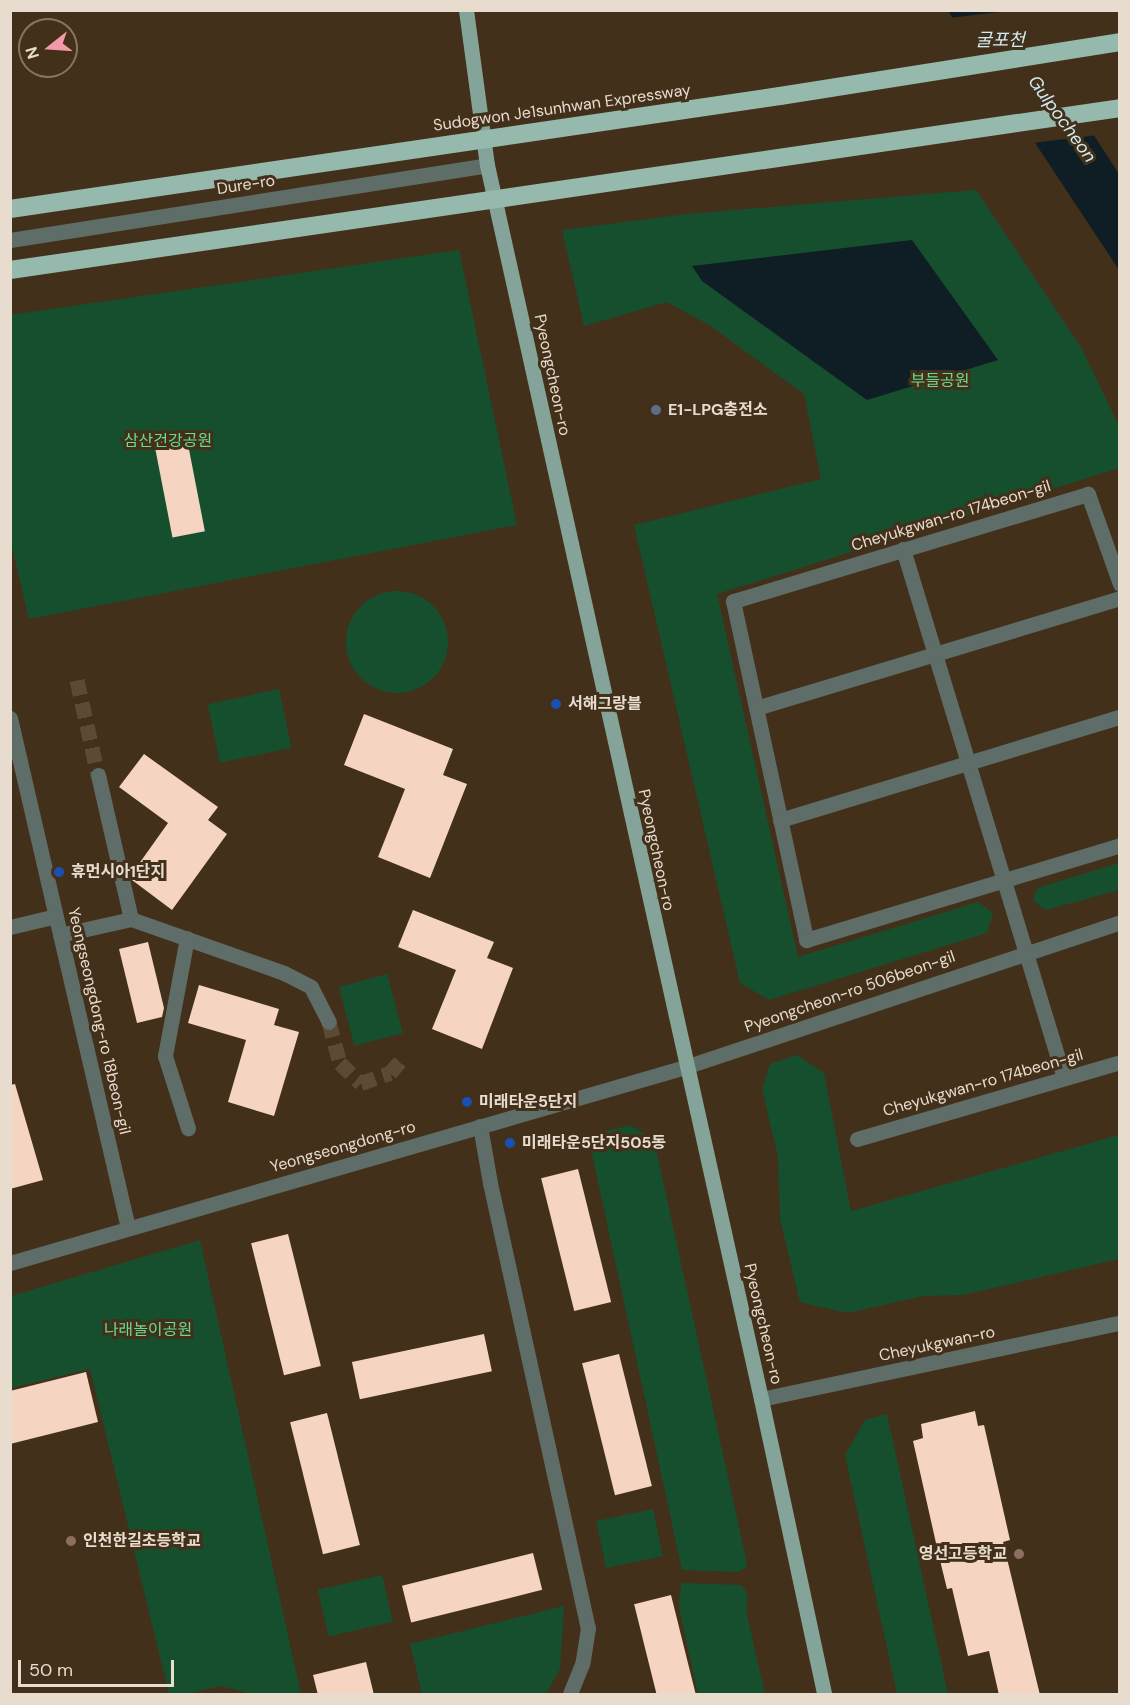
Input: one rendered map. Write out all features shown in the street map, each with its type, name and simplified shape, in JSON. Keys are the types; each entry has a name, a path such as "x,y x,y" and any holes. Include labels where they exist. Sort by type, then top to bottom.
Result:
{"highway":[{"name":"Sudogwon Je1sunhwan Expressway","path":"10,209 780,96 1119,42"},
{"path":"10,270 1119,108"}],"main road":[{"name":"Pyeongcheon-ro","path":"466,10 487,165 761,1399 824,1695"}],"street":[{"name":"Dure-ro","path":"10,240 487,165"},
{"name":"Cheyukgwan-ro 174beon-gil","path":"756,708 733,601 1089,494 1119,584"},
{"path":"903,549 1064,1078"},
{"path":"1119,598 756,708 806,940 1119,845"},
{"path":"780,820 1119,717"},
{"name":"Yeongseongdong-ro 18beon-gil","path":"10,718 128,1228"},
{"path":"98,776 131,919"},
{"path":"10,927 56,916"},
{"path":"60,935 131,919 284,973 311,987 329,1022"},
{"name":"Pyeongcheon-ro 506beon-gil","path":"686,1067 1119,922"},
{"path":"187,939 165,1056 188,1128"},
{"name":"Cheyukgwan-ro 174beon-gil","path":"857,1139 1119,1062"},
{"name":"Yeongseongdong-ro","path":"10,1263 686,1067"},
{"path":"480,1126 490,1183 588,1628 582,1664 570,1695"},
{"name":"Cheyukgwan-ro","path":"761,1399 1119,1323"}],"green space":[{"name":"부들공원","path":"976,190 1082,349 1119,426 1119,468 717,594 798,957 978,902 993,913 987,933 769,1000 740,983 634,525 821,479 804,394 709,325 667,302 584,326 562,230 687,214"},
{"name":"삼산건강공원","path":"459,250 517,525 29,619 11,543 10,315"},
{"path":"397,591 417,595 433,606 444,622 448,642 444,662 433,678 417,689 397,693 377,689 361,678 350,662 346,642 350,622 361,606 377,595"},
{"path":"279,689 291,748 220,763 208,704"},
{"path":"1119,863 1119,890 1046,910 1033,901 1037,888"},
{"path":"387,974 403,1033 354,1046 339,987"},
{"path":"797,1055 824,1073 851,1211 1119,1135 1119,1259 963,1295 924,1296 847,1313 800,1302 780,1219 778,1157 762,1089 770,1064"},
{"path":"630,1125 654,1140 746,1559 747,1566 739,1572 682,1570 588,1136"},
{"name":"나래놀이공원","path":"200,1240 301,1694 253,1694 221,1686 186,1694 169,1694 90,1369 11,1388 11,1296"},
{"path":"887,1414 948,1694 897,1694 845,1455 865,1420"},
{"path":"653,1509 663,1556 606,1568 596,1521"},
{"path":"382,1575 393,1622 328,1637 318,1590"},
{"path":"681,1583 741,1585 747,1592 747,1615 765,1694 698,1694 679,1608"},
{"path":"564,1606 560,1669 546,1694 422,1694 410,1644"}],"water":[{"name":"굴포천","path":"948,11 1013,11 1019,20 1119,174 1119,270"},
{"path":"912,240 998,360 867,400 702,281 692,266"}],"pier":[{"path":"1016,10 1098,135 1032,143 949,18"}],"building":[{"path":"186,434 205,531 172,537 154,440"},
{"path":"364,714 453,749 443,775 467,784 430,878 378,857 405,789 344,765"},
{"path":"144,754 218,807 208,820 227,834 172,910 132,880 131,875 168,823 119,787"},
{"path":"413,910 494,942 487,958 513,968 482,1049 432,1029 456,970 398,947"},
{"path":"148,942 164,1008 162,1017 137,1023 119,949"},
{"path":"199,985 279,1009 274,1025 299,1032 274,1116 228,1102 246,1040 188,1023"},
{"path":"15,1084 43,1180 10,1189 10,1085"},
{"path":"578,1169 611,1302 574,1311 541,1178"},
{"path":"288,1234 321,1366 284,1375 251,1243"},
{"path":"484,1334 492,1371 360,1399 352,1362"},
{"path":"619,1354 652,1486 615,1495 582,1363"},
{"path":"86,1372 98,1422 10,1444 10,1391"},
{"path":"975,1411 978,1426 984,1425 1010,1540 1003,1542 1040,1695 999,1695 989,1651 968,1656 952,1588 947,1589 938,1552 913,1441 923,1438 921,1424"},
{"path":"327,1413 360,1545 323,1554 290,1422"},
{"path":"533,1553 542,1590 411,1623 402,1586"},
{"path":"671,1595 696,1694 657,1694 634,1604"},
{"path":"366,1662 374,1695 318,1695 313,1675"}],"tunnel":[{"path":"77,680 98,775"},
{"path":"329,1022 340,1063 361,1083 390,1073 405,1056"}],"place":[{"name":"E1-LPG충전소","path":"656,410"},
{"name":"서해그랑블","path":"556,704"},
{"name":"휴먼시아1단지","path":"59,872"},
{"name":"미래타운5단지","path":"467,1102"},
{"name":"미래타운5단지505동","path":"510,1143"},
{"name":"인천한길초등학교","path":"71,1541"},
{"name":"영선고등학교","path":"1019,1554"}],"water label":[{"name":"Gulpocheon","path":"1062,119"}]}
